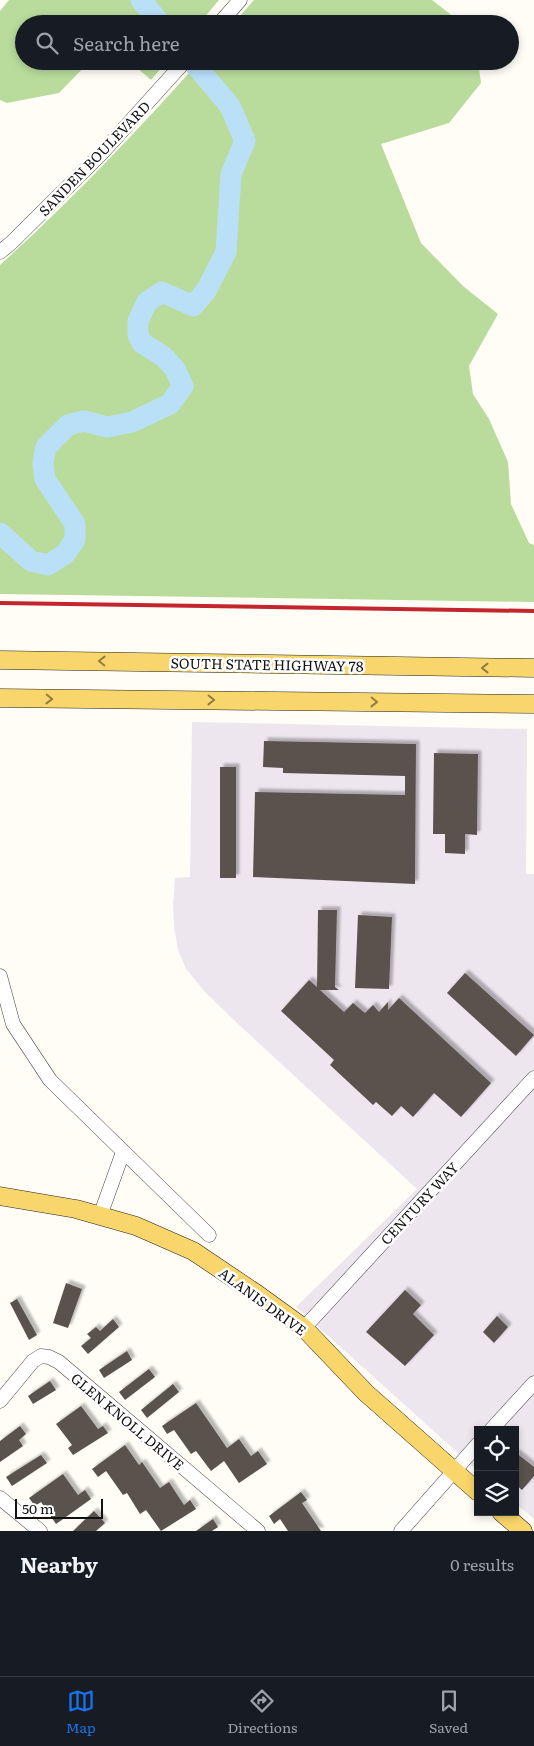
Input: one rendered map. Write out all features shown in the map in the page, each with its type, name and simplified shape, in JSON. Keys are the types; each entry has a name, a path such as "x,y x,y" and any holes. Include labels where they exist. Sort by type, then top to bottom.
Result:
{"main road":[{"name":"SOUTH STATE HIGHWAY 78","path":"0,660 534,668"},
{"path":"0,698 534,704"},
{"name":"ALANIS DRIVE","path":"0,1196 76,1209 136,1226 193,1252 257,1294 304,1328 366,1393 474,1489"},
{"path":"506,1516 523,1531"}],"street":[{"path":"227,15 240,0"},
{"name":"SANDEN BOULEVARD","path":"0,252 101,154 177,70"},
{"path":"0,976 13,1024 50,1080 209,1235"},
{"name":"CENTURY WAY","path":"304,1328 534,1078"},
{"path":"100,1216 123,1152"},
{"name":"GLEN KNOLL DRIVE","path":"0,1400 33,1361 41,1356 49,1357 59,1362 258,1531"},
{"path":"495,1426 534,1384"},
{"path":"401,1531 474,1448"},
{"path":"0,1498 40,1531"}],"shaded area":[{"path":"192,722 527,729 526,874 534,874 534,1519 519,1506 519,1426 474,1426 474,1467 296,1307 417,1189 237,1023 205,992 186,969 178,950 174,927 173,903 175,878 190,877"}],"green space":[{"path":"9,0 219,0 206,15 15,15 15,70 81,70 59,93 7,103 0,100 0,11"},
{"path":"254,0 432,0 451,15 241,15"},
{"path":"139,70 159,70 151,80"},
{"path":"192,70 479,70 481,83 449,123 381,144 421,243 463,286 498,314 469,366 473,394 489,419 508,462 511,504 529,543 534,545 534,602 0,594 0,265 103,166"}],"building":[{"path":"264,741 416,744 415,884 253,877 255,792 405,795 405,776 283,773 283,768 263,767"},
{"path":"434,753 478,754 477,835 465,834 465,854 445,853 445,834 433,834"},
{"path":"220,767 236,767 236,878 220,878"},
{"path":"318,910 337,910 335,987 339,990 320,990 344,1012 353,1003 365,1013 373,1005 379,1012 388,1002 388,1010 399,998 491,1083 461,1117 434,1093 413,1117 401,1106 392,1116 376,1102 373,1105 330,1065 334,1060 281,1011 309,980 317,987"},
{"path":"358,915 392,917 389,989 355,988"},
{"path":"465,973 534,1035 516,1056 447,993"},
{"path":"66,1283 82,1289 68,1328 53,1323"},
{"path":"405,1290 421,1305 413,1314 434,1335 405,1366 366,1332"},
{"path":"17,1299 37,1335 29,1340 10,1303"},
{"path":"497,1316 508,1327 494,1343 483,1332"},
{"path":"113,1319 119,1327 88,1354 81,1346 91,1338 87,1334 96,1327 100,1331"},
{"path":"127,1351 132,1360 104,1378 99,1370"},
{"path":"149,1369 155,1377 125,1400 119,1392"},
{"path":"50,1381 56,1390 33,1404 28,1396"},
{"path":"173,1384 179,1392 147,1418 141,1410"},
{"path":"196,1403 227,1448 239,1439 251,1456 258,1451 267,1464 239,1483 224,1461 211,1471 196,1451 191,1454 174,1430 167,1434 162,1426"},
{"path":"81,1406 98,1429 103,1426 108,1433 73,1455 68,1448 72,1445 56,1424"},
{"path":"20,1426 26,1434 19,1440 23,1446 0,1462 0,1441"},
{"path":"125,1445 139,1465 142,1462 160,1488 169,1482 184,1505 190,1500 196,1509 161,1531 146,1510 140,1514 127,1493 123,1495 106,1471 98,1477 92,1469"},
{"path":"41,1455 47,1463 12,1486 6,1477"},
{"path":"519,1455 534,1467 534,1476 522,1490 519,1487"},
{"path":"63,1474 78,1495 85,1490 91,1499 56,1524 41,1502 35,1506 29,1498"},
{"path":"301,1492 307,1500 302,1503 321,1531 288,1531 280,1519 274,1524 269,1516"},
{"path":"94,1511 105,1523 96,1531 73,1531"},
{"path":"213,1519 218,1527 212,1531 196,1531"}],"waterway":[{"path":"141,0 154,15"},
{"path":"0,533 31,561 48,565 65,554 75,540 75,524 45,479 43,463 46,447 68,425 84,421 107,427 132,422 170,404 183,386 175,369 163,356 142,343 138,335 138,321 147,302 162,292 193,306 206,291 226,252 231,174 245,141 230,106 200,70"}],"railway":[{"path":"0,603 534,611"}]}
